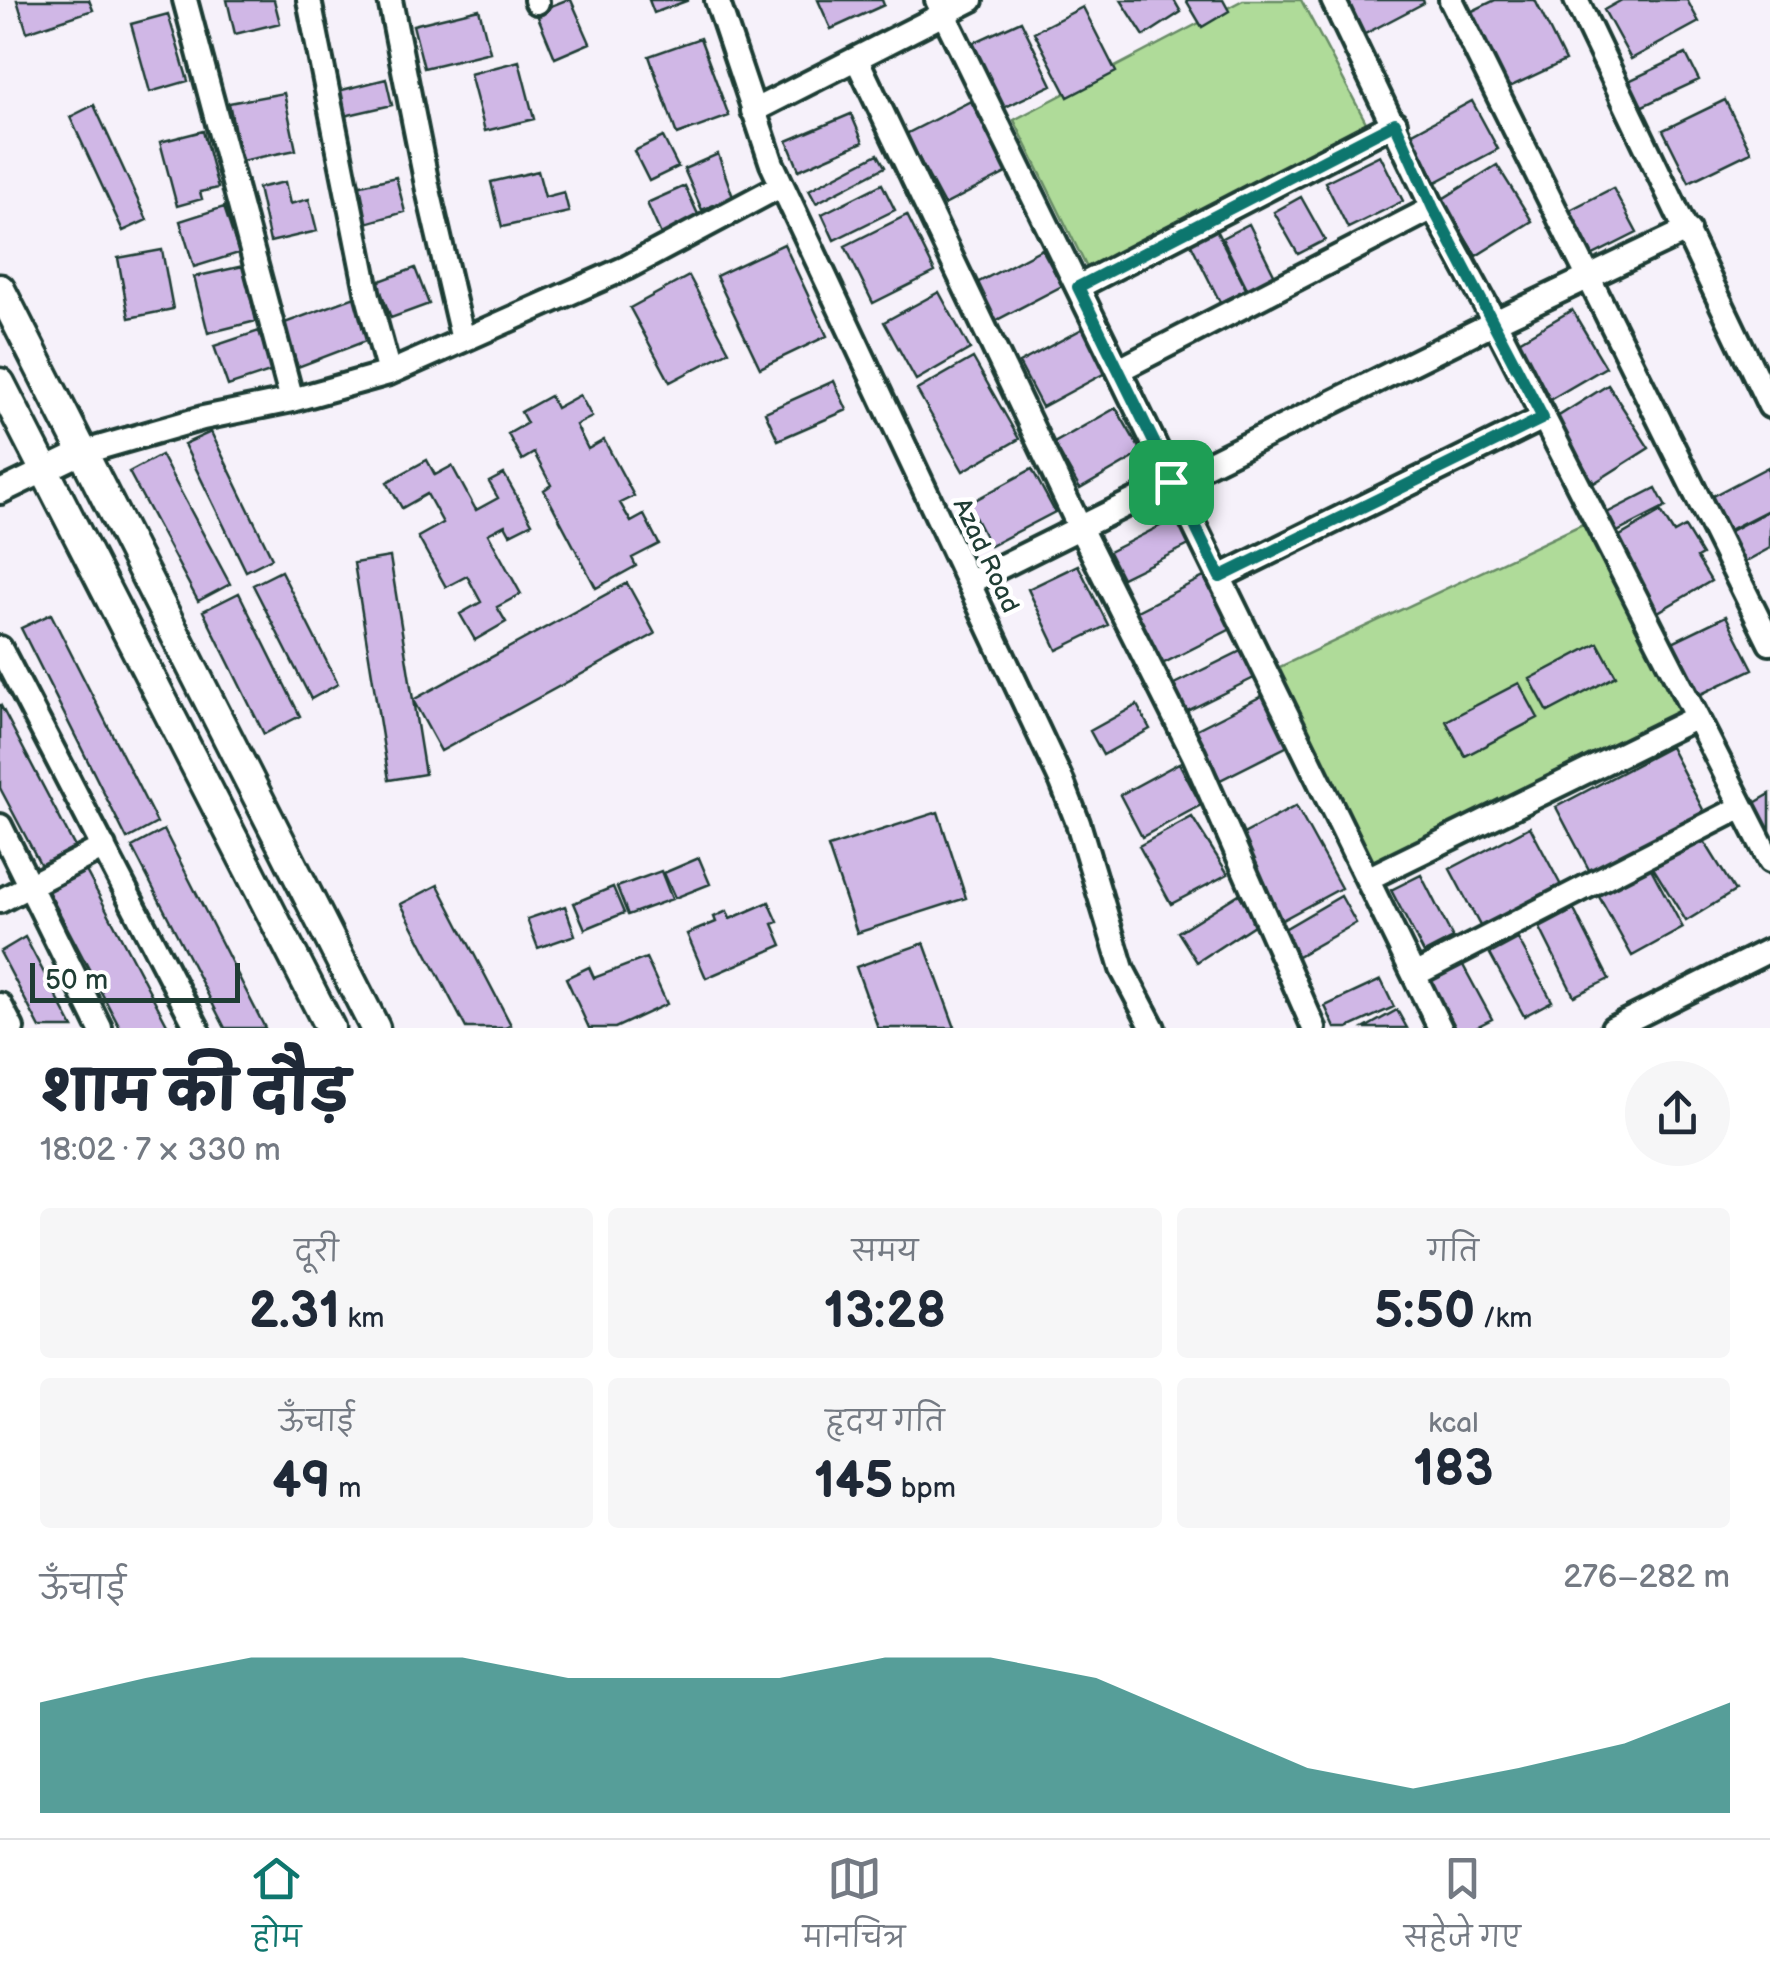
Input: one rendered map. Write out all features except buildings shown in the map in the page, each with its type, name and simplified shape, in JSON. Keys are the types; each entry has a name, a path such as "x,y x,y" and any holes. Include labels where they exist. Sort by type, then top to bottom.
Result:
{"street":[{"path":"185,0 292,400"},
{"path":"309,0 368,296 389,373"},
{"path":"390,0 463,340"},
{"name":"Azad Road","path":"716,0 782,185 1062,782 1122,969 1153,1028"},
{"path":"753,112 857,60 940,7 971,0"},
{"path":"1334,0 1433,208 1770,861"},
{"path":"1450,0 1770,643"},
{"path":"1576,0 1770,406"},
{"path":"940,7 1440,1028"},
{"path":"857,60 1080,528 1194,755 1314,1028"},
{"path":"1078,287 1395,123"},
{"path":"0,492 81,453 203,418 292,400 389,373 628,267 782,185"},
{"path":"1119,370 1433,208"},
{"path":"970,582 1688,230"},
{"path":"0,289 375,1028"},
{"path":"0,383 330,1028"},
{"path":"1220,577 1543,418"},
{"path":"0,648 198,1028"},
{"path":"1367,879 1695,718"},
{"path":"1414,975 1742,807"},
{"path":"0,826 100,1028"},
{"path":"0,900 104,846"},
{"path":"1612,1028 1770,950"},
{"path":"0,1005 12,1028"}],"green space":[{"path":"1243,0 1301,0 1370,130 1092,278 1014,120"},
{"path":"1589,521 1687,710 1370,866 1271,671"}],"route":[{"path":"1395,123 1433,208 1543,418 1220,577 1171,482 1078,287 1395,123"}]}
